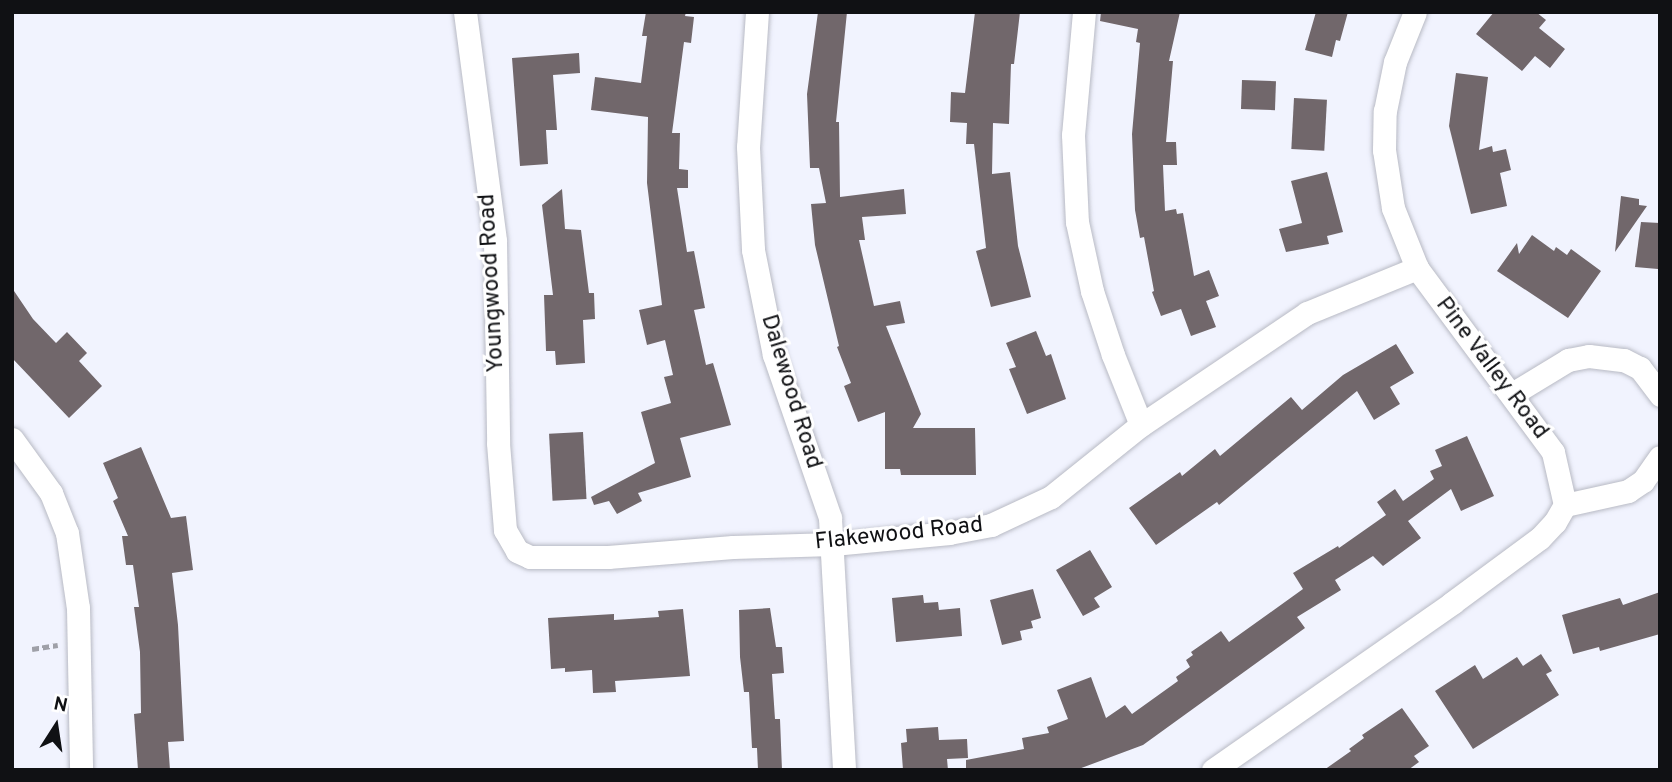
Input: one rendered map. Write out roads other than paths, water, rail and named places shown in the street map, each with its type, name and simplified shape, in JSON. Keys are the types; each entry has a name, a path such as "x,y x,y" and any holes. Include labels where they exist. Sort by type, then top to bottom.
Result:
{"street":[{"name":"Youngwood Road","path":"465,12 495,241 498,443 505,530 517,551"},
{"name":"Dalewood Road","path":"757,12 748,122 748,184 753,250 774,355 830,518 844,770"},
{"path":"1084,12 1073,135 1077,222 1092,291 1117,367 1141,425"},
{"name":"Pine Valley Road","path":"1415,12 1390,82 1385,111 1384,150 1393,208 1417,268 1452,320 1512,394 1553,452 1565,505"},
{"name":"Flakewood Road","path":"517,551 546,558 608,557 733,547 833,544 948,533 1004,521 1051,497 1141,425 1307,313 1417,268"},
{"path":"1512,394 1568,360 1589,356 1624,360 1640,368 1660,395"},
{"path":"12,439 51,493 66,533 78,608 81,770"},
{"path":"1213,770 1540,538 1565,505 1628,491 1643,481 1660,457"}]}
